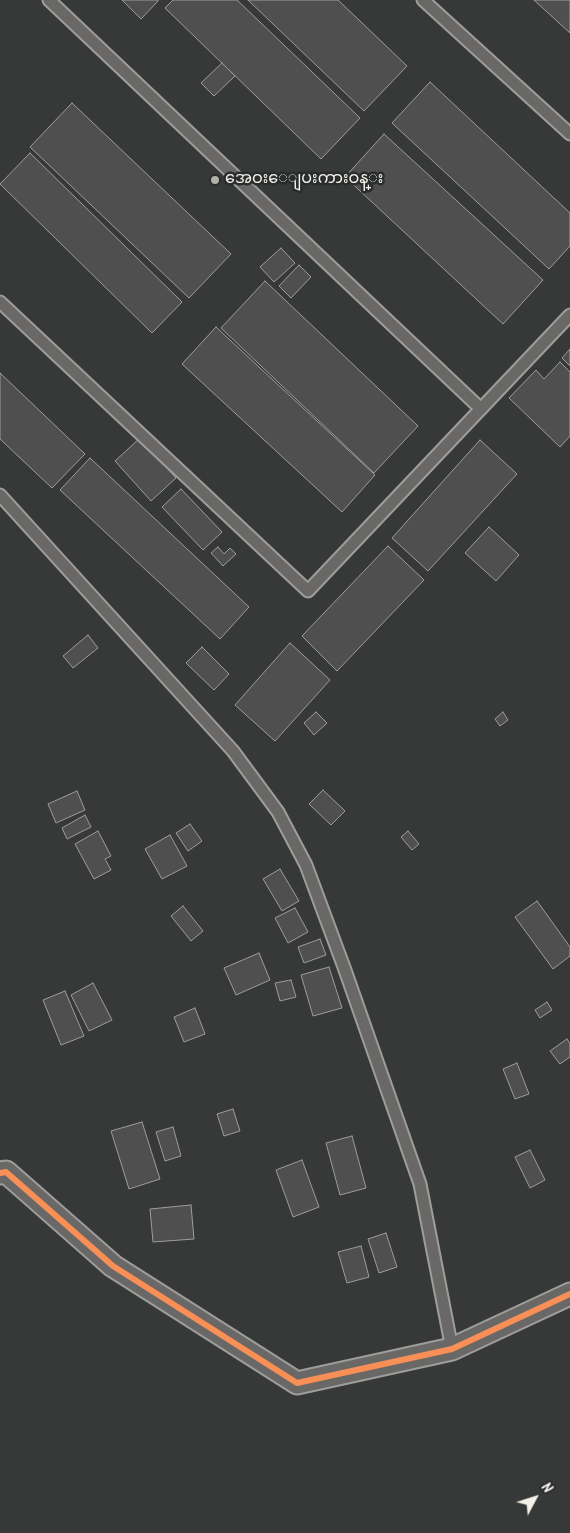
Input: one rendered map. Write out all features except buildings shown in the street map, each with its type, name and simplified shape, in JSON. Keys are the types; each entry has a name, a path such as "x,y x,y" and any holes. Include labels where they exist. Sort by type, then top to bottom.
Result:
{"street":[{"path":"0,1173 6,1172 113,1266 296,1383 452,1349 570,1294"}],"lane":[{"path":"49,0 480,409"},
{"path":"424,0 570,134"},
{"path":"0,302 308,591 570,315"},
{"path":"0,495 233,751 278,812 309,873 420,1184 452,1349"}],"cycle path":[{"path":"0,1173 6,1172 113,1266 297,1383 452,1349 570,1294"}],"place":[{"name":"အေဝးေျပးကားဝန္း","path":"215,180"}]}
